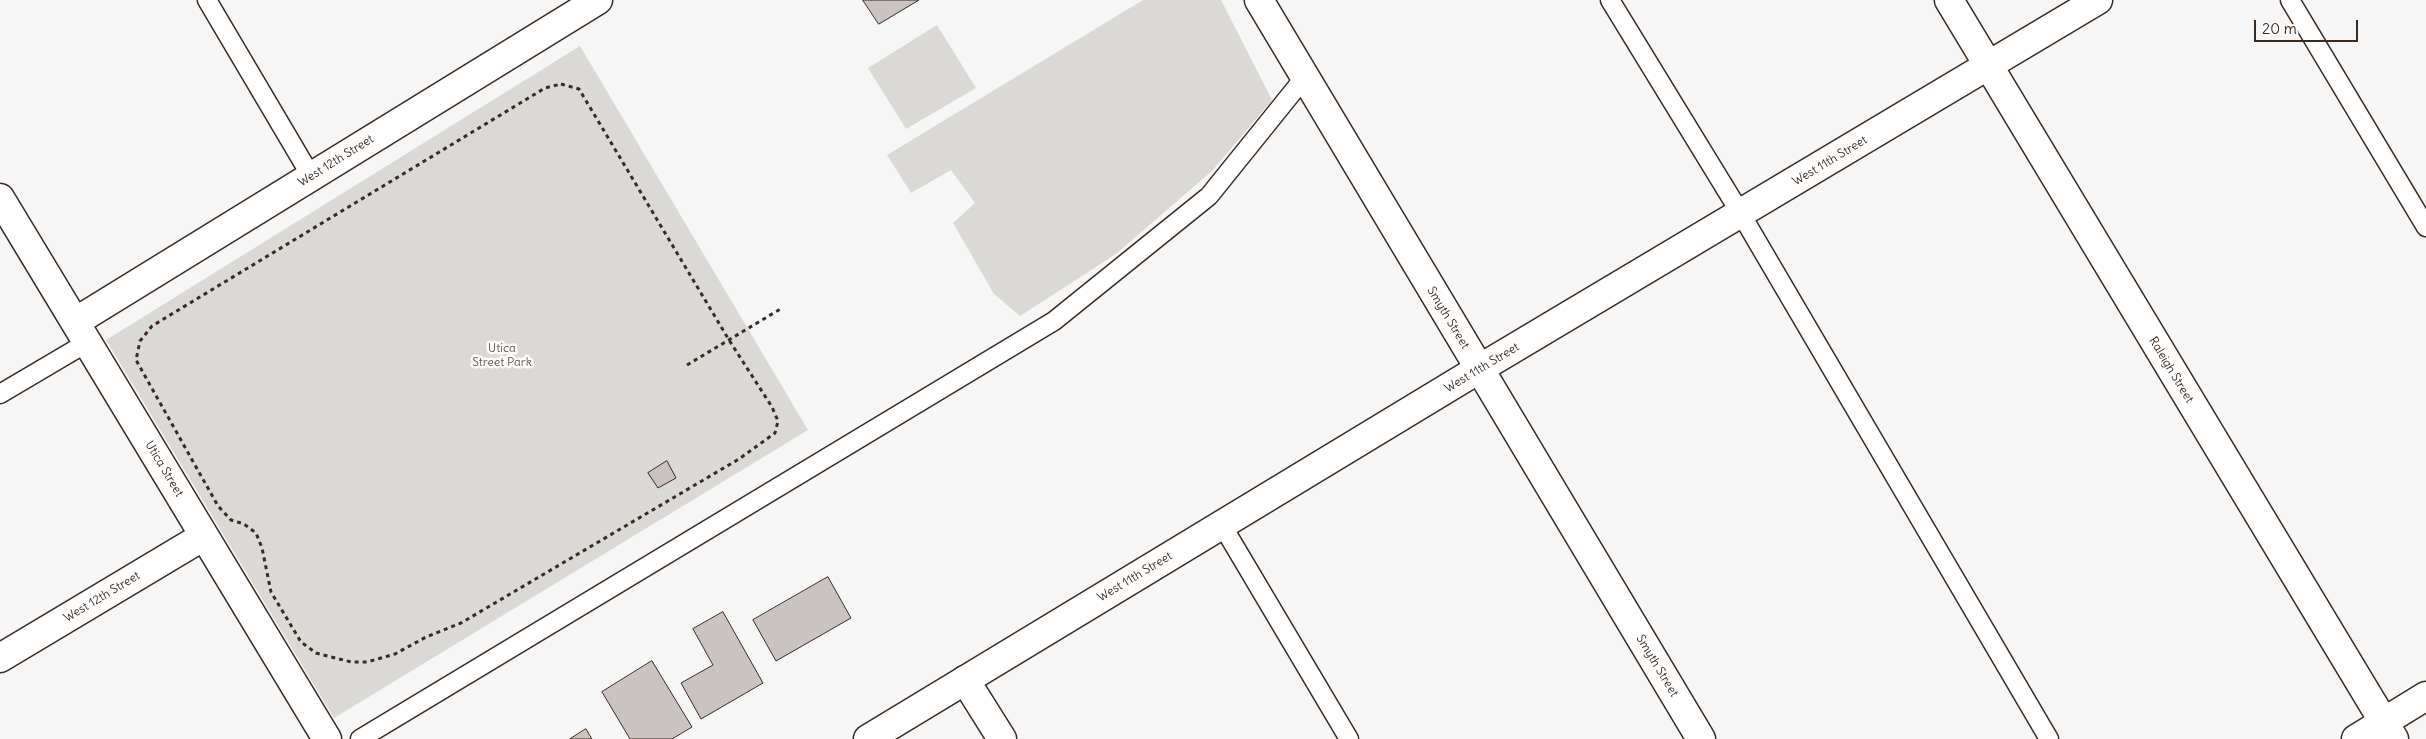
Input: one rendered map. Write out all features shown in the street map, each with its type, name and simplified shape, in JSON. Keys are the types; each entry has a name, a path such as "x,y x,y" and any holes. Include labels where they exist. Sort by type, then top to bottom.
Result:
{"street":[{"name":"Smyth Street","path":"1259,0 1701,739"},
{"name":"Raleigh Street","path":"1949,0 2389,730"},
{"name":"West 11th Street","path":"868,739 1479,369 2098,0"},
{"name":"West 12th Street","path":"81,332 311,176 584,4"},
{"name":"Utica Street","path":"0,198 327,739"},
{"name":"West 12th Street","path":"0,658 204,536"},
{"path":"965,680 1002,739"},
{"path":"2356,739 2389,730 2426,696"}],"lane":[{"path":"207,0 311,176"},
{"path":"1610,0 1741,214 2049,739"},
{"path":"2290,0 2426,227"},
{"path":"360,739 1054,321 1209,196 1304,78"},
{"path":"0,394 81,332"},
{"path":"1222,525 1349,739"}],"path":[{"path":"561,84 579,89 729,340 772,407 778,421 775,433 765,442 468,619 426,637 395,654 367,662 351,662 316,653 301,642 270,592 262,548 256,533 244,524 231,520 218,506 136,360 140,341 152,326 545,88 561,84"},
{"path":"686,365 782,308"}],"green space":[{"path":"1143,0 1221,0 1272,100 1213,170 1116,254 1020,316 994,294 953,223 975,203 951,170 911,193 887,155"},
{"path":"937,25 976,88 906,129 868,68"},
{"name":"Utica Street Park","path":"580,46 808,430 334,718 106,340"}],"building":[{"path":"863,0 919,0 879,24"},
{"path":"667,461 676,478 658,488 648,473"},
{"path":"828,577 851,618 776,661 753,620"},
{"path":"723,612 763,683 701,719 681,683 713,665 693,629"},
{"path":"652,661 692,727 672,739 630,739 602,692"},
{"path":"586,729 592,739 570,739"}]}
